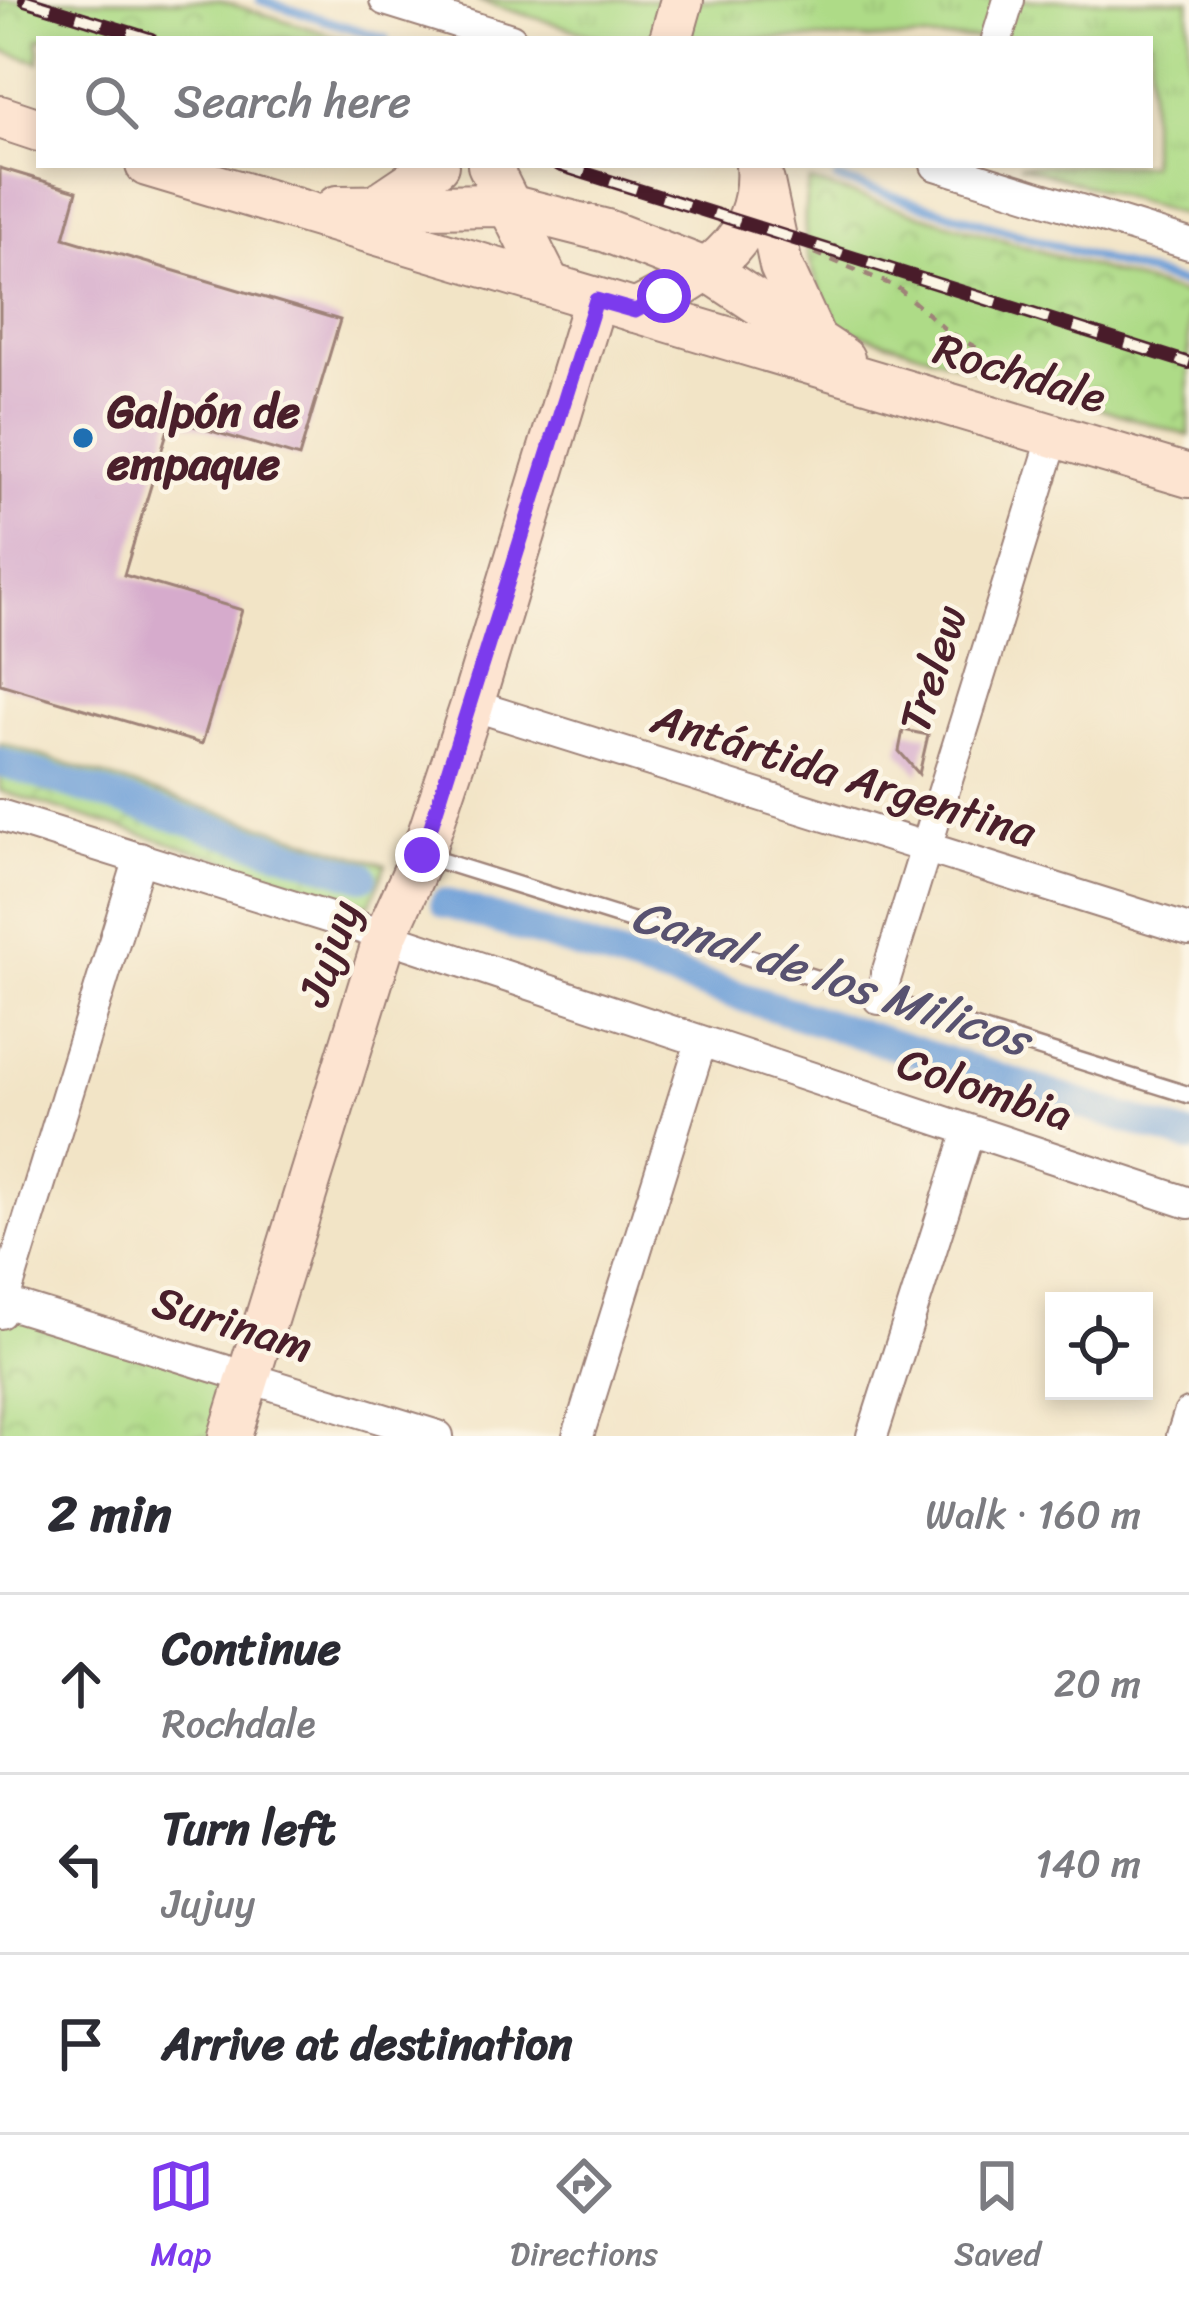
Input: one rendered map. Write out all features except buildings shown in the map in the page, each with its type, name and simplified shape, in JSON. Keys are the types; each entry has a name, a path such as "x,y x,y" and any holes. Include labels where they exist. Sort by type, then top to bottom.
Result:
{"main road":[{"path":"671,36 682,0"},
{"path":"0,117 36,129"},
{"name":"Rochdale","path":"156,168 257,202 548,283 1189,476"},
{"path":"372,209 432,168"},
{"path":"490,168 548,283"},
{"path":"615,306 710,271 749,227 758,168"},
{"path":"758,168 782,266 818,344"},
{"name":"Rochdale","path":"257,202 372,209 505,205 607,231 710,271 891,387"},
{"name":"Jujuy","path":"230,1436 385,937 422,855 615,306"}],"street":[{"path":"385,0 501,36"},
{"path":"998,36 1009,0"},
{"path":"953,168 1189,244"},
{"name":"Trelew","path":"879,999 1054,436"},
{"name":"Antártida Argentina","path":"472,705 1189,930"},
{"name":"Colombia","path":"0,814 1189,1204"},
{"path":"1,1305 140,858"},
{"path":"578,1436 701,1042"},
{"path":"872,1436 969,1131"},
{"name":"Surinam","path":"1,1305 249,1375 438,1436"},
{"path":"1182,1436 1189,1414"}],"lane":[{"path":"422,855 1189,1095"}],"path":[{"path":"811,252 897,287 947,331 980,350"}],"green space":[{"path":"0,0 218,0 335,36 36,36 36,61 0,50"},
{"path":"476,0 1189,0 1189,217 1029,168 1153,168 1153,36 595,36"},
{"path":"809,181 1189,296 1189,436 839,327 809,257 805,221"},
{"path":"0,743 386,865 370,905 0,791"},
{"path":"0,1313 249,1375 230,1436 0,1436"}],"waterway":[{"path":"260,0 376,36"},
{"path":"837,179 1189,286"},
{"name":"Canal de los Milicos","path":"0,762 363,876"},
{"name":"Canal de los Milicos","path":"445,903 1189,1138"}],"railway":[{"path":"25,0 141,36"},
{"path":"569,168 1189,363"}],"place":[{"name":"Galpón de empaque","path":"83,438"}],"route":[{"path":"422,855 596,300 635,311 664,296"}]}
